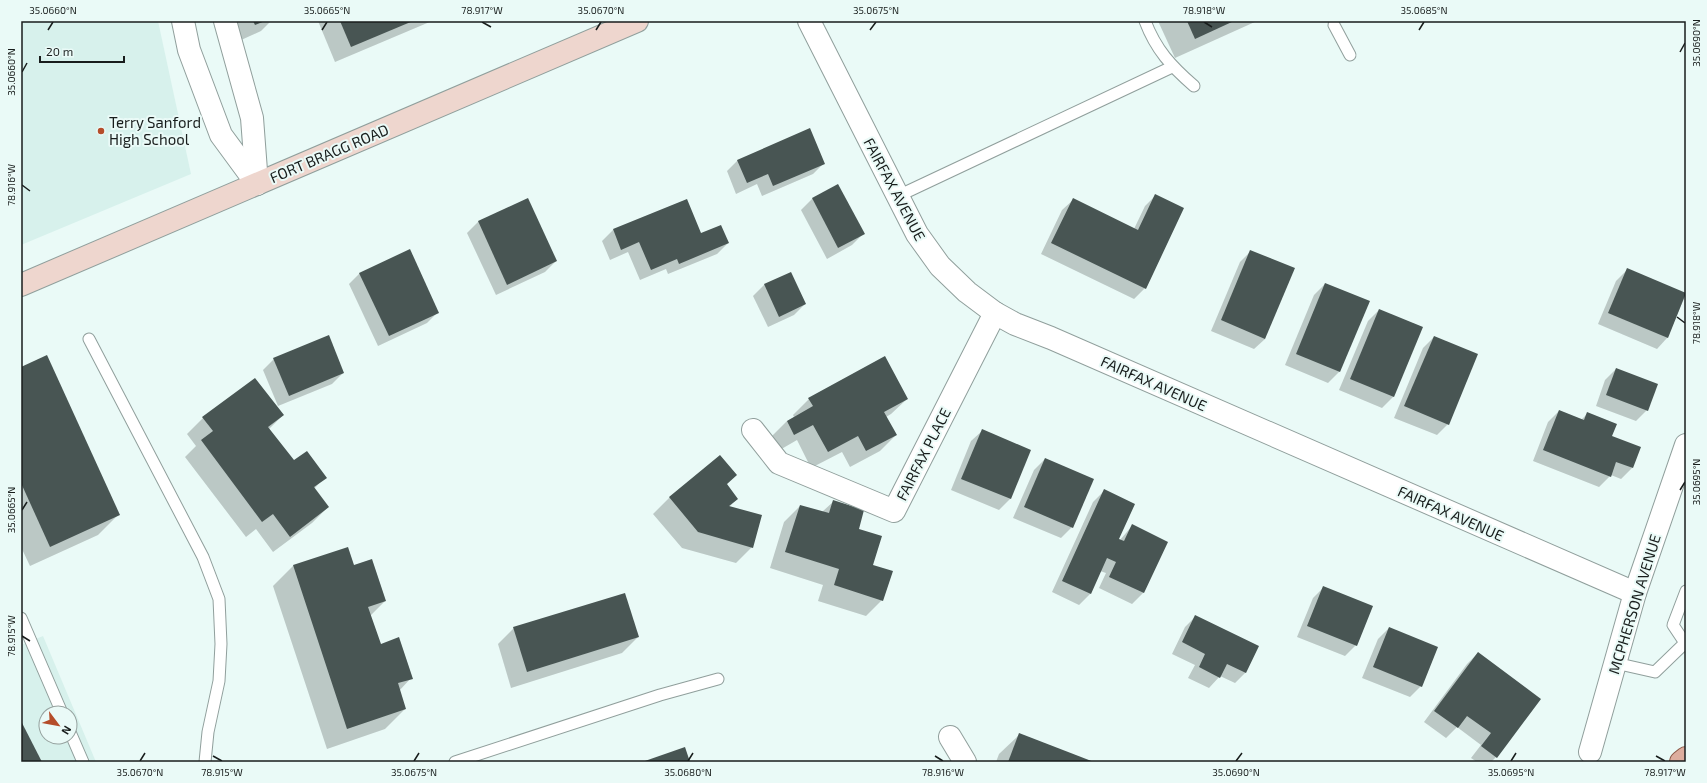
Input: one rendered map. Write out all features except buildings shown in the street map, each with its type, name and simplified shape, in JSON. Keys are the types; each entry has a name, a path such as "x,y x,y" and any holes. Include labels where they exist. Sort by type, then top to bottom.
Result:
{"main road":[{"name":"FORT BRAGG ROAD","path":"21,285 257,184 613,26 637,21"},
{"path":"1681,762 1686,758"}],"street":[{"path":"183,21 189,50 221,135 257,184"},
{"path":"226,21 252,118 257,184"},
{"name":"FAIRFAX AVENUE","path":"809,21 917,234 940,266 967,292 995,313 1015,324 1065,344 1635,593"},
{"name":"FAIRFAX PLACE","path":"753,430 779,463 894,511 995,313"},
{"name":"MCPHERSON AVENUE","path":"1590,759 1635,593 1686,445"},
{"path":"950,737 964,762"}],"lane":[{"path":"1145,21 1152,39 1172,67 1194,86"},
{"path":"1334,24 1350,55"},
{"path":"898,196 1172,67"},
{"path":"89,339 203,557 219,599 222,644 219,681 208,732 205,762"},
{"path":"1615,663 1655,672 1684,643 1673,625 1686,591"},
{"path":"21,618 59,705"},
{"path":"455,762 660,695 718,679"},
{"path":"76,745 83,762"}],"shaded area":[{"name":"Terry Sanford High School","path":"21,21 158,21 191,174 21,245"},
{"path":"43,636 72,705 38,705 38,745 78,745 78,719 96,762 21,762 21,645"}],"place":[{"name":"Terry Sanford High School","path":"101,131"}]}
